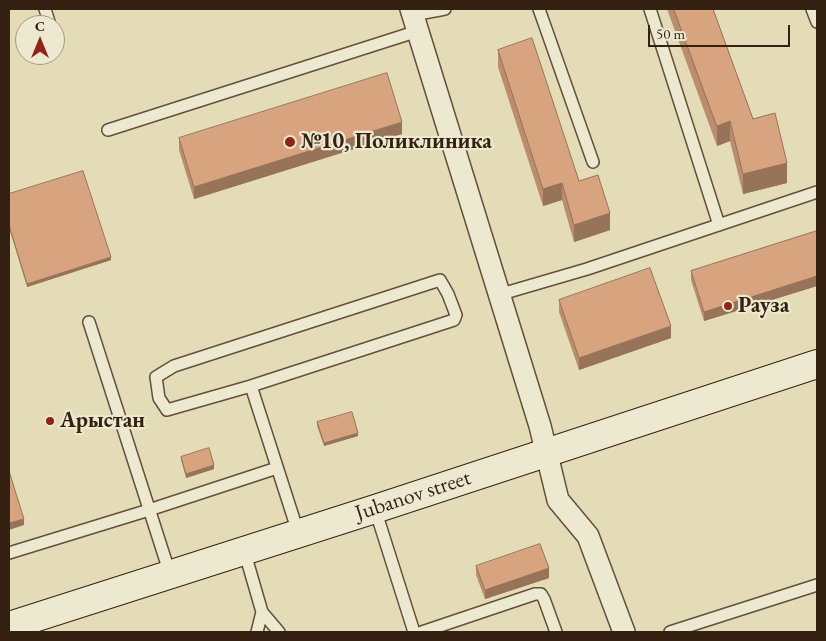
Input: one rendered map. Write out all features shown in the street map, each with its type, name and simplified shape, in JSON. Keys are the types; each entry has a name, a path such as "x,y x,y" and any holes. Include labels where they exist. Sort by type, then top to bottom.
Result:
{"main road":[{"name":"Jubanov street","path":"9,626 298,532 375,509 817,364"}],"street":[{"path":"414,18 540,426 558,500 588,536 624,632"}],"lane":[{"path":"108,130 414,18 444,9"},
{"path":"539,9 593,162"},
{"path":"650,9 719,225"},
{"path":"812,9 817,22"},
{"path":"498,294 587,269 817,192"},
{"path":"440,280 448,294 456,315 454,320 251,386 167,410 158,398 156,377 174,366 440,280"},
{"path":"89,322 170,574"},
{"path":"251,386 298,532"},
{"path":"9,553 277,468"},
{"path":"375,509 414,632"},
{"path":"244,550 262,612 279,632"},
{"path":"670,632 817,585"},
{"path":"422,632 535,594 541,594 544,599 556,632"},
{"path":"256,632 262,612"}],"building":[{"path":"674,9 713,9 753,119 775,113 787,163 743,174 730,121 717,126"},
{"path":"532,38 579,181 598,175 610,213 574,225 562,183 543,189 498,50"},
{"name":"№10, Поликлиника","path":"387,73 402,122 194,187 179,138"},
{"path":"83,171 111,257 27,284 9,225 9,194"},
{"path":"817,231 817,276 704,312 691,271"},
{"path":"650,268 671,326 579,358 559,300"},
{"path":"352,412 358,433 324,443 317,422"},
{"path":"209,448 214,465 186,474 181,457"},
{"path":"9,471 24,519 9,523"},
{"path":"540,544 549,568 485,590 476,566"}],"place":[{"name":"№10, Поликлиника","path":"290,142"},
{"name":"Рауза","path":"728,306"},
{"name":"Арыстан","path":"50,421"}]}
